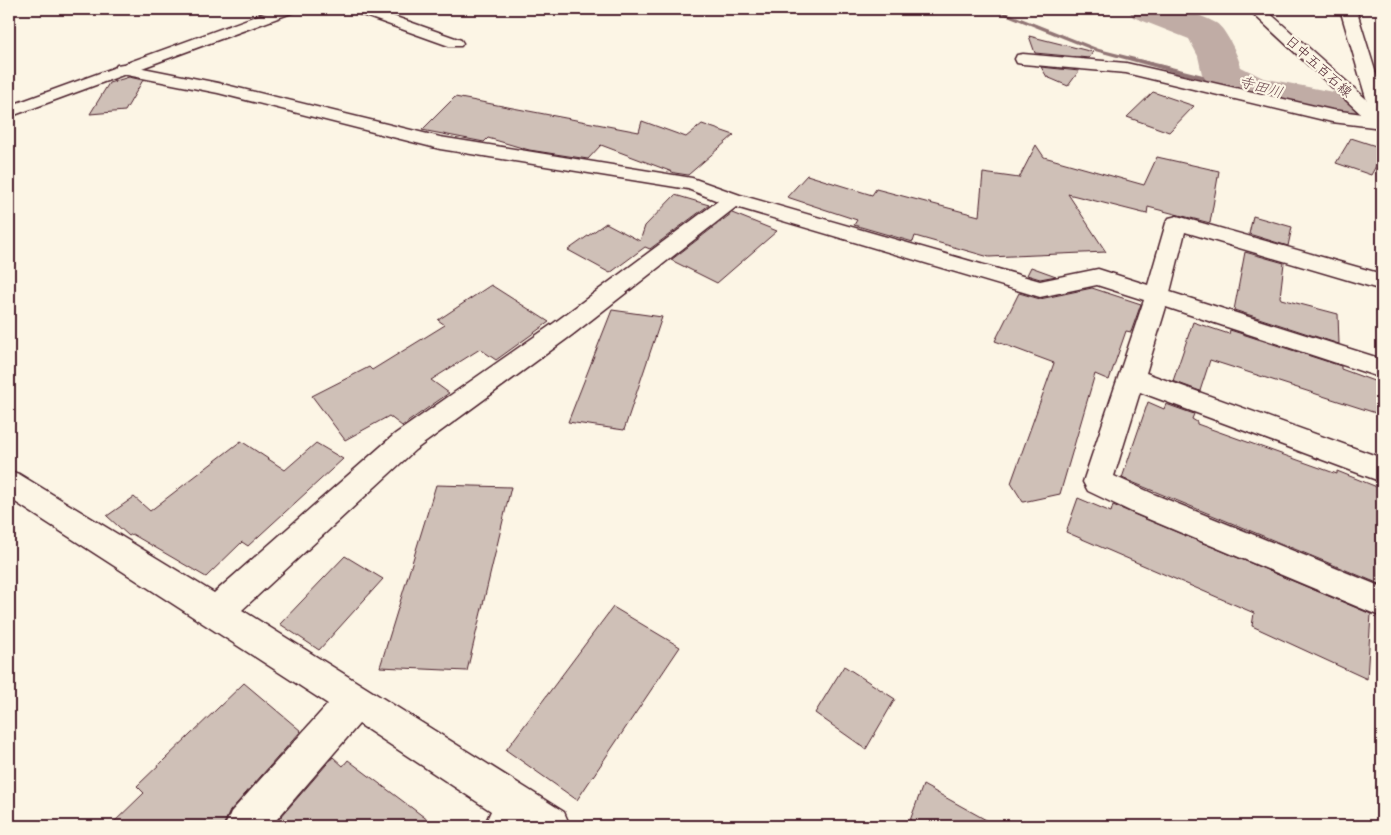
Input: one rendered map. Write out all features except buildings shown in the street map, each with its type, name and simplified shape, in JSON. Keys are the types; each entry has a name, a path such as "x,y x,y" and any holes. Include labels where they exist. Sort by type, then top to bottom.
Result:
{"street":[{"path":"9,112 289,9"},
{"path":"359,9 455,43"},
{"name":"日中五百石線","path":"1256,9 1382,122"},
{"path":"1023,59 1126,68 1332,116 1382,122 1348,9"},
{"path":"123,69 218,88 440,143 692,184 732,199 1040,289 1098,277 1382,368"},
{"path":"216,612 405,442 563,329 732,199"},
{"path":"1382,282 1177,223 1157,297 1098,482 1145,504 1382,602"},
{"path":"1131,378 1382,470"},
{"path":"9,483 216,612 354,701 511,816 550,826"},
{"path":"245,826 354,701"}],"waterway":[{"path":"993,9 1097,50 1183,73 1251,88"},
{"name":"寺田川","path":"1146,9 1204,32 1218,56 1222,74 1251,88 1348,107"}]}
